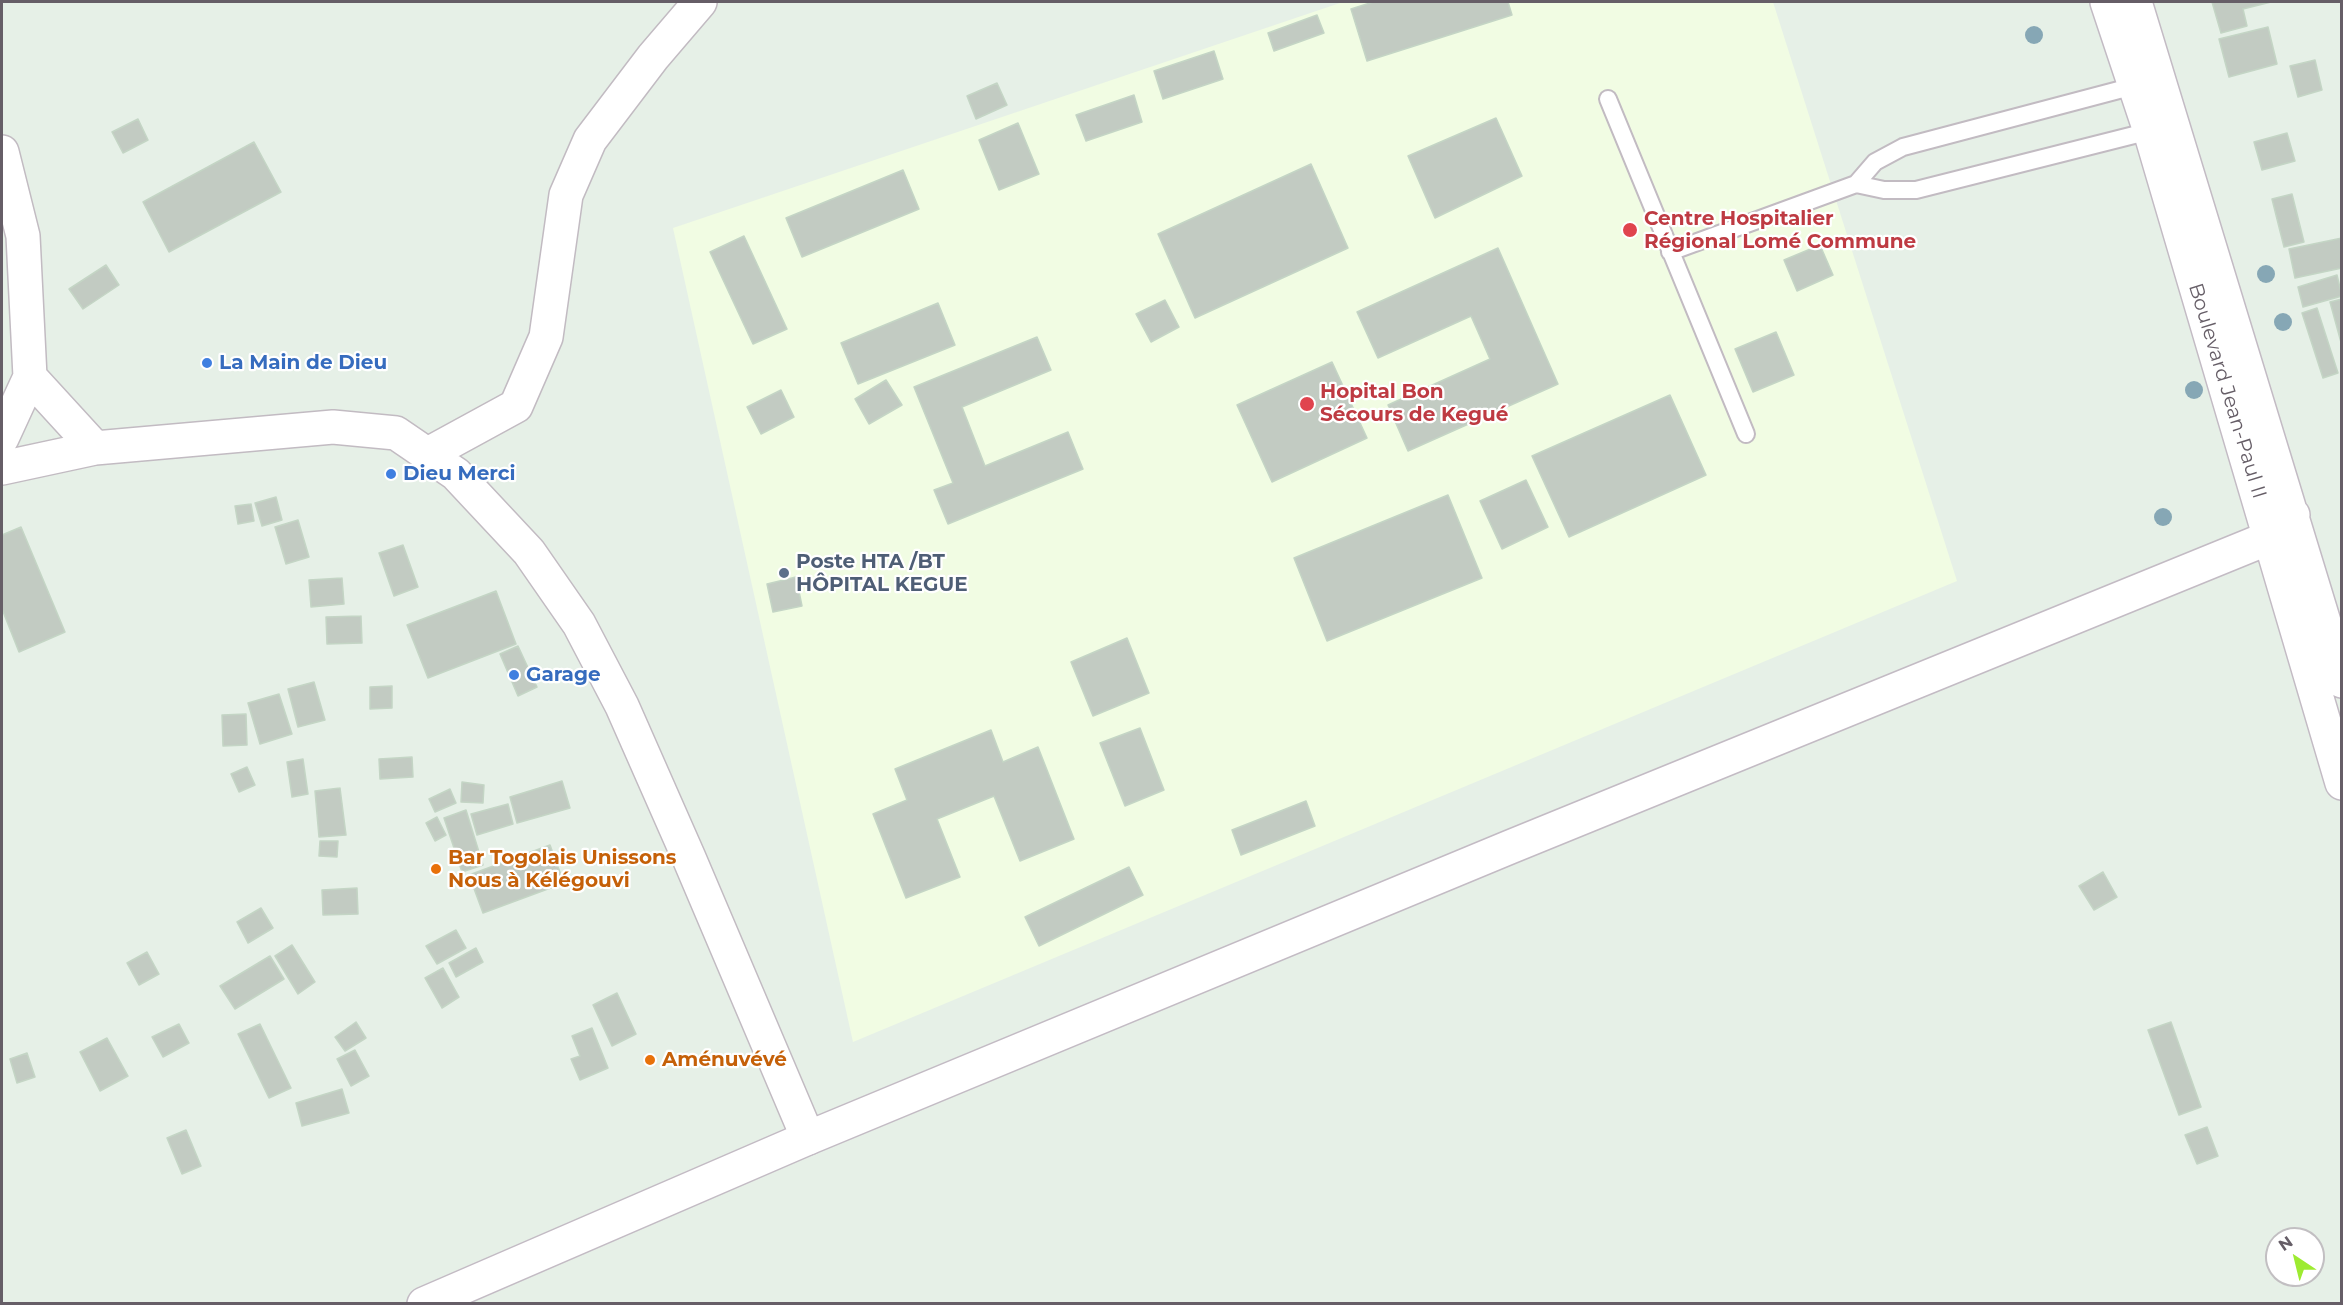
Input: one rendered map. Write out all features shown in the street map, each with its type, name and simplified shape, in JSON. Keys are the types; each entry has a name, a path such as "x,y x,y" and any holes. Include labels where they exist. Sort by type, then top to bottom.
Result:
{"main road":[{"path":"428,454 516,406 546,337 566,195 590,140 652,57 700,2"},
{"name":"Boulevard Jean-Paul II","path":"2107,2 2282,526 2342,681"},
{"name":"Boulevard Jean-Paul II","path":"2135,2 2282,526 2342,783"},
{"path":"2,152 23,236 30,377 2,438"},
{"path":"30,377 95,448"},
{"path":"2,468 95,448 333,427 396,433 456,474 529,552 579,624 622,706 685,847 808,1138"},
{"path":"424,1304 808,1138 2282,526"}],"lane":[{"path":"1670,252 1856,184 1875,162 1903,147 2134,86"},
{"path":"1608,99 1746,434"},
{"path":"1856,184 1884,190 1916,190 2150,131"}],"shaded area":[{"name":"Hopital Bon Sécours de Kegué","path":"1343,2 1773,2 1957,581 853,1042 673,228"}],"building":[{"path":"1373,2 1508,2 1512,15 1367,61 1351,9"},
{"path":"2212,2 2271,2 2243,9 2247,26 2221,33"},
{"path":"1317,15 1324,33 1274,51 1268,33"},
{"path":"2268,27 2277,64 2229,77 2219,39"},
{"path":"1214,51 1223,79 1163,99 1154,71"},
{"path":"2315,60 2322,90 2298,97 2290,66"},
{"path":"997,83 1007,105 976,119 967,96"},
{"path":"1134,95 1142,122 1086,141 1076,115"},
{"path":"1496,118 1522,176 1435,218 1408,156"},
{"path":"138,119 148,140 123,153 112,132"},
{"path":"1018,123 1039,174 999,190 979,140"},
{"path":"2287,133 2295,161 2262,170 2254,142"},
{"path":"254,142 281,192 169,252 143,202"},
{"path":"1311,164 1348,248 1195,318 1158,234"},
{"path":"903,170 919,209 802,257 786,218"},
{"path":"2292,194 2304,242 2284,247 2272,199"},
{"path":"744,236 787,329 753,344 710,252"},
{"path":"2342,238 2342,268 2295,278 2289,249"},
{"path":"1820,245 1833,275 1797,291 1784,260"},
{"path":"1498,248 1558,384 1408,451 1388,405 1490,359 1471,316 1378,358 1357,312"},
{"path":"106,265 119,285 83,309 69,289"},
{"path":"2337,275 2342,296 2303,307 2298,287"},
{"path":"2342,299 2342,346 2330,302"},
{"path":"1165,300 1179,327 1151,342 1136,314"},
{"path":"938,303 955,345 858,384 841,343"},
{"path":"2317,308 2338,373 2323,378 2302,313"},
{"path":"1776,332 1794,375 1753,392 1735,349"},
{"path":"1037,337 1051,370 962,407 985,466 1068,432 1083,469 948,524 934,490 953,483 914,387"},
{"path":"1332,362 1367,438 1272,482 1237,405"},
{"path":"886,380 902,405 869,424 855,399"},
{"path":"781,390 794,417 761,434 747,407"},
{"path":"1670,395 1706,475 1569,537 1532,456"},
{"path":"1526,480 1548,527 1502,549 1480,501"},
{"path":"1448,495 1482,578 1327,641 1294,558"},
{"path":"276,497 282,520 262,526 255,503"},
{"path":"251,504 254,521 238,524 235,506"},
{"path":"298,520 309,557 286,564 275,527"},
{"path":"21,527 65,632 19,652 2,609 2,535"},
{"path":"403,545 418,587 394,596 379,553"},
{"path":"796,577 802,606 773,612 767,584"},
{"path":"342,578 344,604 311,607 309,580"},
{"path":"496,591 516,644 428,678 407,625"},
{"path":"361,616 362,643 327,644 326,617"},
{"path":"1127,638 1149,693 1093,716 1071,662"},
{"path":"518,646 537,687 518,696 500,654"},
{"path":"314,682 325,720 298,727 288,689"},
{"path":"392,686 392,708 370,709 370,687"},
{"path":"279,694 292,734 260,744 248,703"},
{"path":"246,714 247,745 223,746 222,715"},
{"path":"1140,728 1164,790 1125,806 1100,743"},
{"path":"991,730 1003,762 1038,747 1074,839 1020,861 994,796 937,819 960,877 906,898 873,814 907,800 895,769"},
{"path":"412,757 413,777 380,779 379,759"},
{"path":"303,759 308,794 292,797 287,762"},
{"path":"247,767 255,785 239,792 231,774"},
{"path":"562,781 570,808 517,823 510,797"},
{"path":"462,782 484,785 483,803 461,802"},
{"path":"340,788 346,835 319,837 315,791"},
{"path":"450,789 456,803 435,812 429,799"},
{"path":"1306,801 1315,826 1241,855 1232,830"},
{"path":"508,804 513,824 477,835 471,814"},
{"path":"466,810 483,865 462,872 444,818"},
{"path":"437,817 446,835 435,841 426,823"},
{"path":"320,841 338,841 337,857 319,856"},
{"path":"550,845 564,883 483,913 469,875"},
{"path":"1129,867 1143,895 1039,946 1025,917"},
{"path":"2103,872 2117,897 2094,910 2079,886"},
{"path":"357,888 358,914 323,915 322,890"},
{"path":"261,908 273,928 248,943 237,922"},
{"path":"456,930 466,948 437,964 426,946"},
{"path":"292,945 315,982 298,994 275,956"},
{"path":"476,948 483,962 456,977 449,963"},
{"path":"147,952 159,974 139,985 127,963"},
{"path":"270,956 284,979 235,1009 220,986"},
{"path":"443,968 459,997 442,1008 425,978"},
{"path":"617,993 636,1034 612,1046 593,1005"},
{"path":"356,1022 366,1038 345,1051 335,1037"},
{"path":"2171,1022 2201,1107 2179,1115 2148,1030"},
{"path":"179,1024 189,1043 163,1057 152,1037"},
{"path":"260,1024 291,1088 269,1098 238,1034"},
{"path":"592,1028 608,1068 580,1080 571,1059 580,1056 572,1036"},
{"path":"107,1038 128,1076 100,1091 80,1052"},
{"path":"355,1050 369,1076 351,1086 337,1059"},
{"path":"27,1053 35,1077 17,1083 10,1059"},
{"path":"342,1089 349,1113 302,1126 296,1103"},
{"path":"2207,1127 2218,1156 2197,1164 2185,1135"},
{"path":"186,1130 201,1166 182,1174 167,1138"}],"place":[{"name":"Centre Hospitalier Régional Lomé Commune","path":"1630,230"},
{"name":"La Main de Dieu","path":"207,363"},
{"name":"Hopital Bon Sécours de Kegué","path":"1307,404"},
{"name":"Dieu Merci","path":"391,474"},
{"name":"Poste HTA /BT HÔPITAL KEGUE","path":"784,573"},
{"name":"Garage","path":"514,675"},
{"name":"Bar Togolais Unissons Nous à Kélégouvi","path":"436,869"},
{"name":"Aménuvévé","path":"650,1060"}]}
